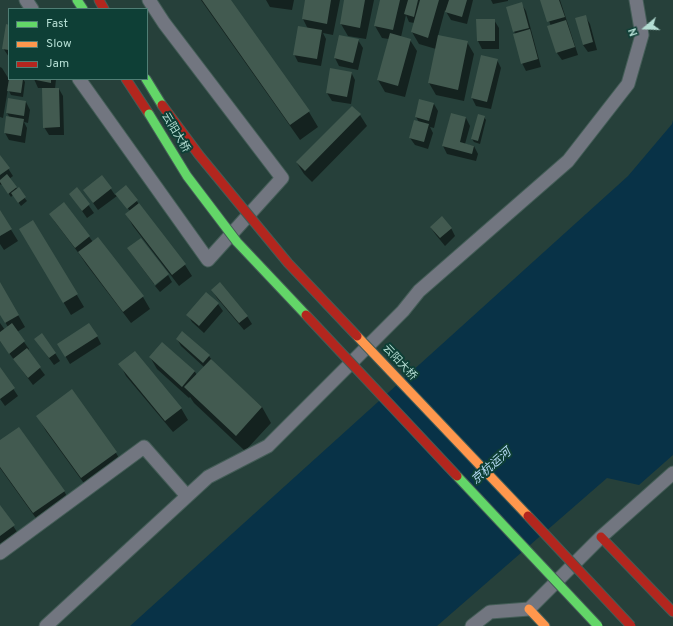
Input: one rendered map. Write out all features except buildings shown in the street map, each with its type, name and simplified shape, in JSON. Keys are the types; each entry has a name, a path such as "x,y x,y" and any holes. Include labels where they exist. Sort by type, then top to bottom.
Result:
{"street":[{"path":"80,80 208,260 282,178 164,23 149,0"},
{"path":"46,626 208,477 268,446 403,311 419,291 568,161 628,84 642,36 636,0"},
{"name":"云阳大桥","path":"127,80 187,176 237,242 598,626"},
{"name":"云阳大桥","path":"147,80 162,105 199,155 288,263 631,626"},
{"path":"0,553 144,447 187,496"},
{"path":"472,626 490,612 529,609 601,536 673,473"},
{"path":"601,536 673,612"},
{"path":"529,609 545,626"}],"water":[{"name":"京杭运河","path":"673,120 673,455 639,485 607,478 437,626 130,626 628,176 672,124"}],"traffic: fast":[{"path":"77,0 82,8"},
{"path":"147,80 162,105"},
{"path":"149,114 187,176 237,242 306,315"},
{"path":"457,476 598,626"}],"traffic: slow":[{"path":"357,336 528,516"},
{"path":"529,609 545,626"}],"traffic: jam":[{"path":"99,0 103,8"},
{"path":"127,80 149,114"},
{"path":"162,105 199,155 288,263 357,336"},
{"path":"306,315 457,476"},
{"path":"528,516 631,626"},
{"path":"601,537 673,612"}]}
